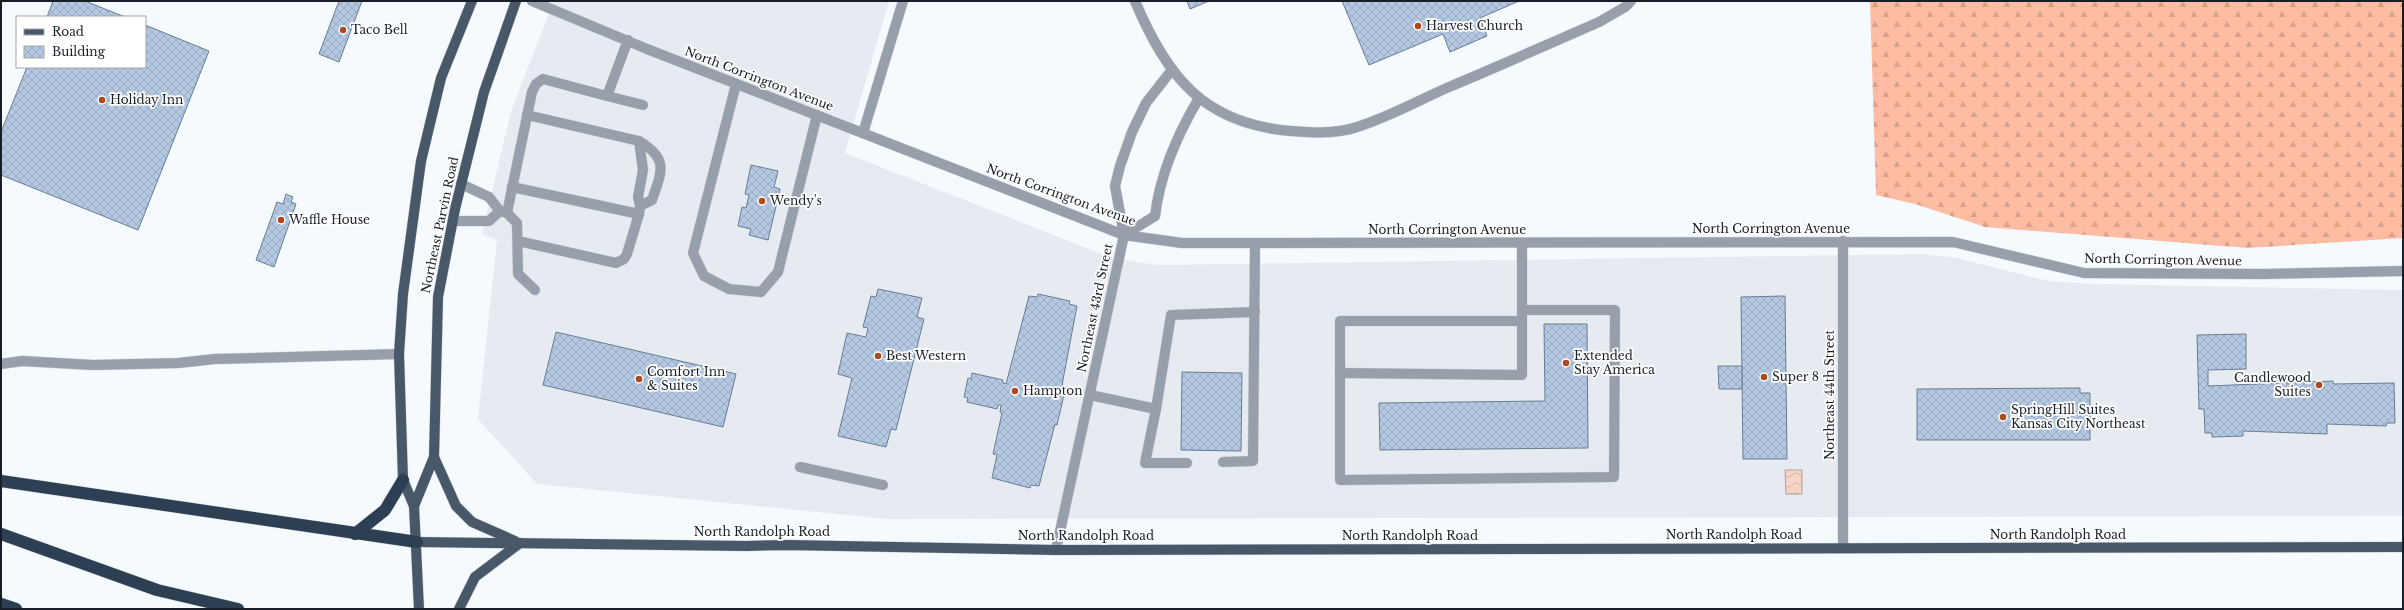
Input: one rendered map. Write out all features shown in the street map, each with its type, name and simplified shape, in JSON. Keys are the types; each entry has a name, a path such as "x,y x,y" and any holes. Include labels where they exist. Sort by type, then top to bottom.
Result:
{"highway":[{"path":"355,534 385,510 403,480"},
{"path":"1,481 416,542"},
{"path":"1,534 157,590 238,609"},
{"path":"1,604 16,609"}],"main road":[{"name":"Northeast Parvin Road","path":"419,609 414,506 403,480 399,354 403,294 421,161 441,78 472,1"},
{"name":"Northeast Parvin Road","path":"414,506 434,456 438,297 453,221 484,92 516,1"},
{"path":"434,456 456,506 466,517 472,522 520,543 475,577 459,609"},
{"name":"North Randolph Road","path":"416,542 747,546 801,545 1056,550 2403,547"}],"street":[{"name":"North Corrington Avenue","path":"532,1 736,84 1124,235 1182,243 1953,242 2084,273 2263,274 2403,271"},
{"path":"863,133 903,1"},
{"path":"1135,1 1152,40 1171,71 1199,98 1227,116 1267,129 1311,132 1356,128 1599,22 1625,7 1631,1"},
{"path":"607,96 628,40"},
{"path":"1171,71 1146,103 1132,132 1120,166 1115,186 1124,235 1155,216 1158,192 1170,155 1199,98"},
{"path":"453,221 488,221 504,212 512,187 532,92 536,84 543,79 643,105"},
{"path":"736,84 693,253 704,276 729,289 761,292 778,272 817,115"},
{"path":"512,187 640,210 652,200 660,171 660,160 655,150 639,142 527,115"},
{"path":"518,241 616,263 624,259 627,254 640,210 638,197 643,170 639,142"},
{"path":"461,184 489,197 517,223 518,274 535,290"},
{"name":"Northeast 43rd Street","path":"1056,550 1124,235"},
{"name":"Northeast 44th Street","path":"1843,242 1843,548"},
{"path":"1222,462 1253,461 1255,243"},
{"path":"1340,373 1522,375 1522,243"},
{"path":"1522,310 1615,310 1614,477 1340,480 1340,321 1522,321"},
{"path":"1187,463 1145,463 1156,409 1171,315 1255,312"},
{"path":"1,364 22,360 93,365 178,363 215,358 399,354"},
{"path":"1090,395 1156,409"},
{"path":"800,467 883,485"}],"shaded area":[{"path":"554,1 889,1 845,153 1112,258 1157,265 1923,254 1957,258 2048,281 2094,284 2403,290 2403,516 887,519 537,484 478,419 497,240 482,234 511,111"}],"green space":[{"path":"1870,1 2403,1 2403,238 2248,248 1985,227 1915,204 1876,195"}],"water":[{"path":"1785,470 1802,470 1802,494 1786,494"}],"building":[{"path":"53,1 85,1 122,16 47,16"},
{"path":"339,1 362,1 339,62 319,54"},
{"path":"1187,1 1209,1 1190,9"},
{"name":"Harvest Church","path":"1342,1 1519,1 1480,18 1487,36 1450,52 1443,34 1369,65"},
{"name":"Holiday Inn","path":"146,25 209,51 138,230 1,175 1,132 27,68 146,68"},
{"name":"Wendy's","path":"751,165 778,171 774,187 780,189 768,240 749,235 751,229 738,226 742,207 746,208 749,195 745,194"},
{"path":"286,194 293,197 291,202 296,204 274,267 256,260 277,202 283,204"},
{"name":"Best Western","path":"878,289 922,298 917,317 924,319 896,430 891,429 886,447 838,436 852,378 838,374 847,333 866,337 868,328 863,327 871,296 876,297"},
{"name":"Hampton","path":"1038,294 1070,301 1069,304 1077,306 1062,385 1066,386 1057,425 1055,424 1039,486 1031,485 1030,488 992,478 997,455 993,454 1002,413 1000,412 1001,405 998,405 997,409 967,402 968,398 964,397 968,378 971,379 972,373 1003,380 1003,383 1006,384 1029,296 1037,297"},
{"name":"Super 8","path":"1785,296 1787,459 1743,459 1741,297"},
{"name":"Extended Stay America","path":"1544,324 1587,324 1588,448 1380,450 1379,403 1545,401"},
{"name":"Comfort Inn & Suites","path":"556,332 736,374 723,427 543,385"},
{"name":"Candlewood Suites","path":"2246,334 2246,369 2208,370 2208,386 2333,381 2333,384 2394,383 2395,423 2387,423 2386,426 2327,424 2327,434 2243,431 2243,436 2212,437 2212,433 2205,433 2204,409 2199,409 2197,335"},
{"path":"1718,366 1742,366 1742,389 1719,389"},
{"path":"1182,372 1242,373 1241,451 1181,450"},
{"name":"SpringHill Suites Kansas City Northeast","path":"2080,388 2080,393 2090,393 2090,440 1917,440 1917,389"}],"place":[{"name":"Harvest Church","path":"1418,26"},
{"name":"Taco Bell","path":"343,30"},
{"name":"Holiday Inn","path":"102,100"},
{"name":"Wendy's","path":"762,201"},
{"name":"Waffle House","path":"281,220"},
{"name":"Best Western","path":"878,356"},
{"name":"Extended Stay America","path":"1566,363"},
{"name":"Super 8","path":"1764,377"},
{"name":"Comfort Inn & Suites","path":"639,379"},
{"name":"Candlewood Suites","path":"2319,385"},
{"name":"Hampton","path":"1015,391"},
{"name":"SpringHill Suites Kansas City Northeast","path":"2003,417"}]}
